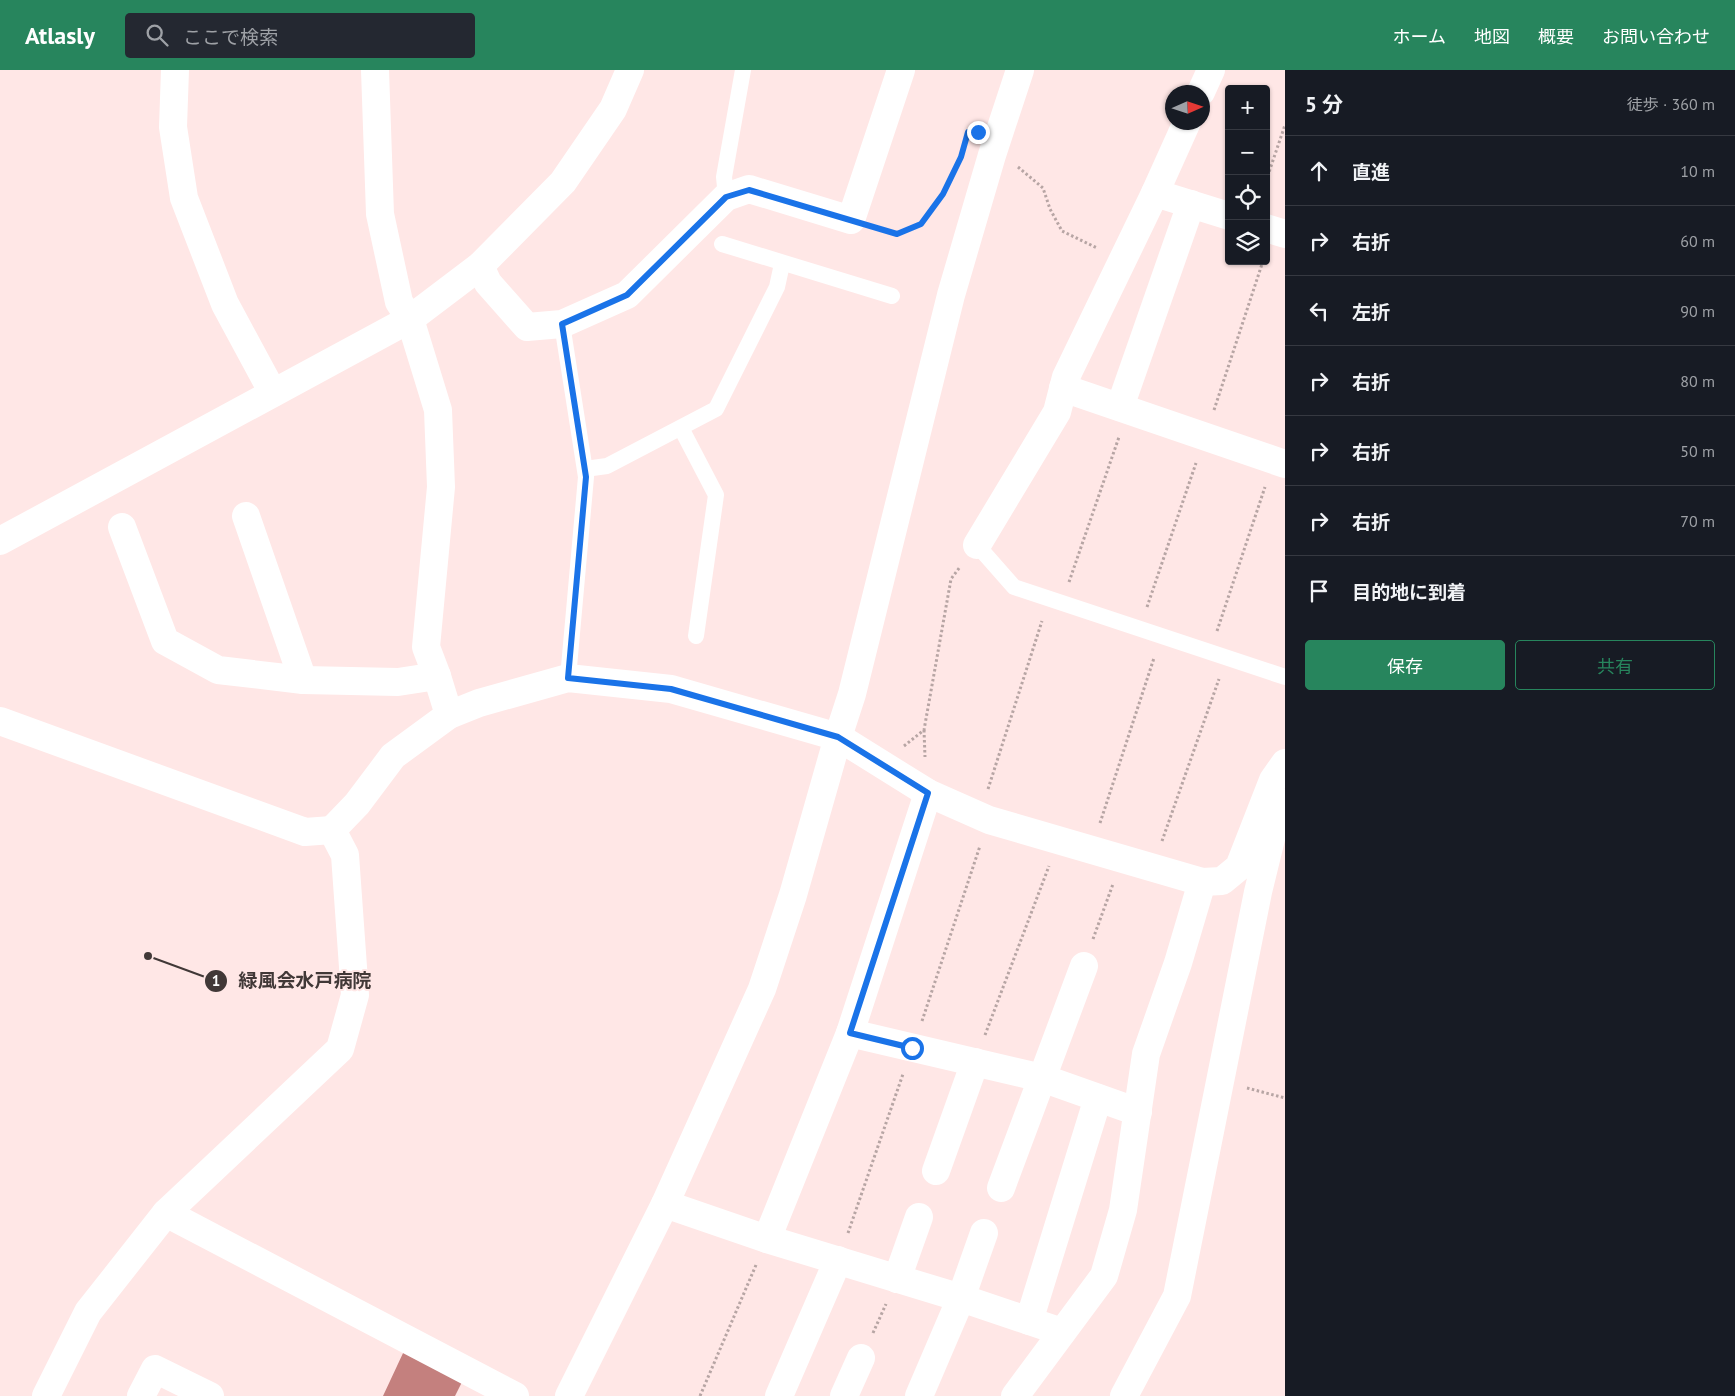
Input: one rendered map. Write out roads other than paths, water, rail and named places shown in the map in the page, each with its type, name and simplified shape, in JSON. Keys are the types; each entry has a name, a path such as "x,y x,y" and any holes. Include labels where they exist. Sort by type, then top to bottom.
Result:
{"street":[{"path":"175,70 173,127 184,198 225,304 273,393"},
{"path":"375,70 380,214 398,302 410,319 438,410 441,487 426,647 449,715"},
{"path":"0,541 410,319 480,266 563,182 613,109 630,70"},
{"path":"480,266 488,283 527,327 562,324 627,295 726,197 749,190 851,220 901,70"},
{"path":"569,1396 665,1204 762,989 793,895 852,694 951,295 992,154 1020,70"},
{"path":"1204,85 1211,70"},
{"path":"977,545 1058,412 1066,377 1183,130"},
{"path":"1155,193 1225,215"},
{"path":"1124,409 1191,204"},
{"path":"1270,229 1285,234"},
{"path":"1063,388 1279,462"},
{"path":"246,516 303,680"},
{"path":"122,527 165,641 218,670 303,680 398,682 437,676"},
{"path":"0,721 305,832 332,830 357,804 393,756 449,715 479,703 568,678 671,689 838,737 928,793 989,820 1202,882 1222,881 1239,866 1273,780 1285,763"},
{"path":"1124,1396 1177,1296 1258,892 1285,784"},
{"path":"768,1239 850,1033 928,793"},
{"path":"46,1396 88,1312 166,1213 340,1049 355,996 345,854 332,830"},
{"path":"1015,1396 1104,1276 1123,1210 1146,1054 1178,963 1202,882"},
{"path":"1001,1188 1084,966"},
{"path":"850,1033 1042,1078 1138,1112"},
{"path":"936,1171 975,1062"},
{"path":"1030,1321 1098,1098"},
{"path":"665,1204 768,1239 961,1298 1062,1332"},
{"path":"166,1213 515,1396"},
{"path":"897,1279 920,1217"},
{"path":"919,1396 961,1298 984,1233"},
{"path":"779,1396 838,1260"},
{"path":"844,1396 861,1358"},
{"path":"141,1396 155,1369 210,1396"}],"lane":[{"path":"726,197 724,178 743,70"},
{"path":"722,244 782,264 892,296"},
{"path":"584,469 608,466 716,409 777,287 782,264"},
{"path":"562,324 584,469 585,487 568,678"},
{"path":"681,428 716,495 696,636"},
{"path":"977,545 1014,587 1285,677"}],"place":[{"name":"緑風会水戸病院","path":"148,956"}]}
